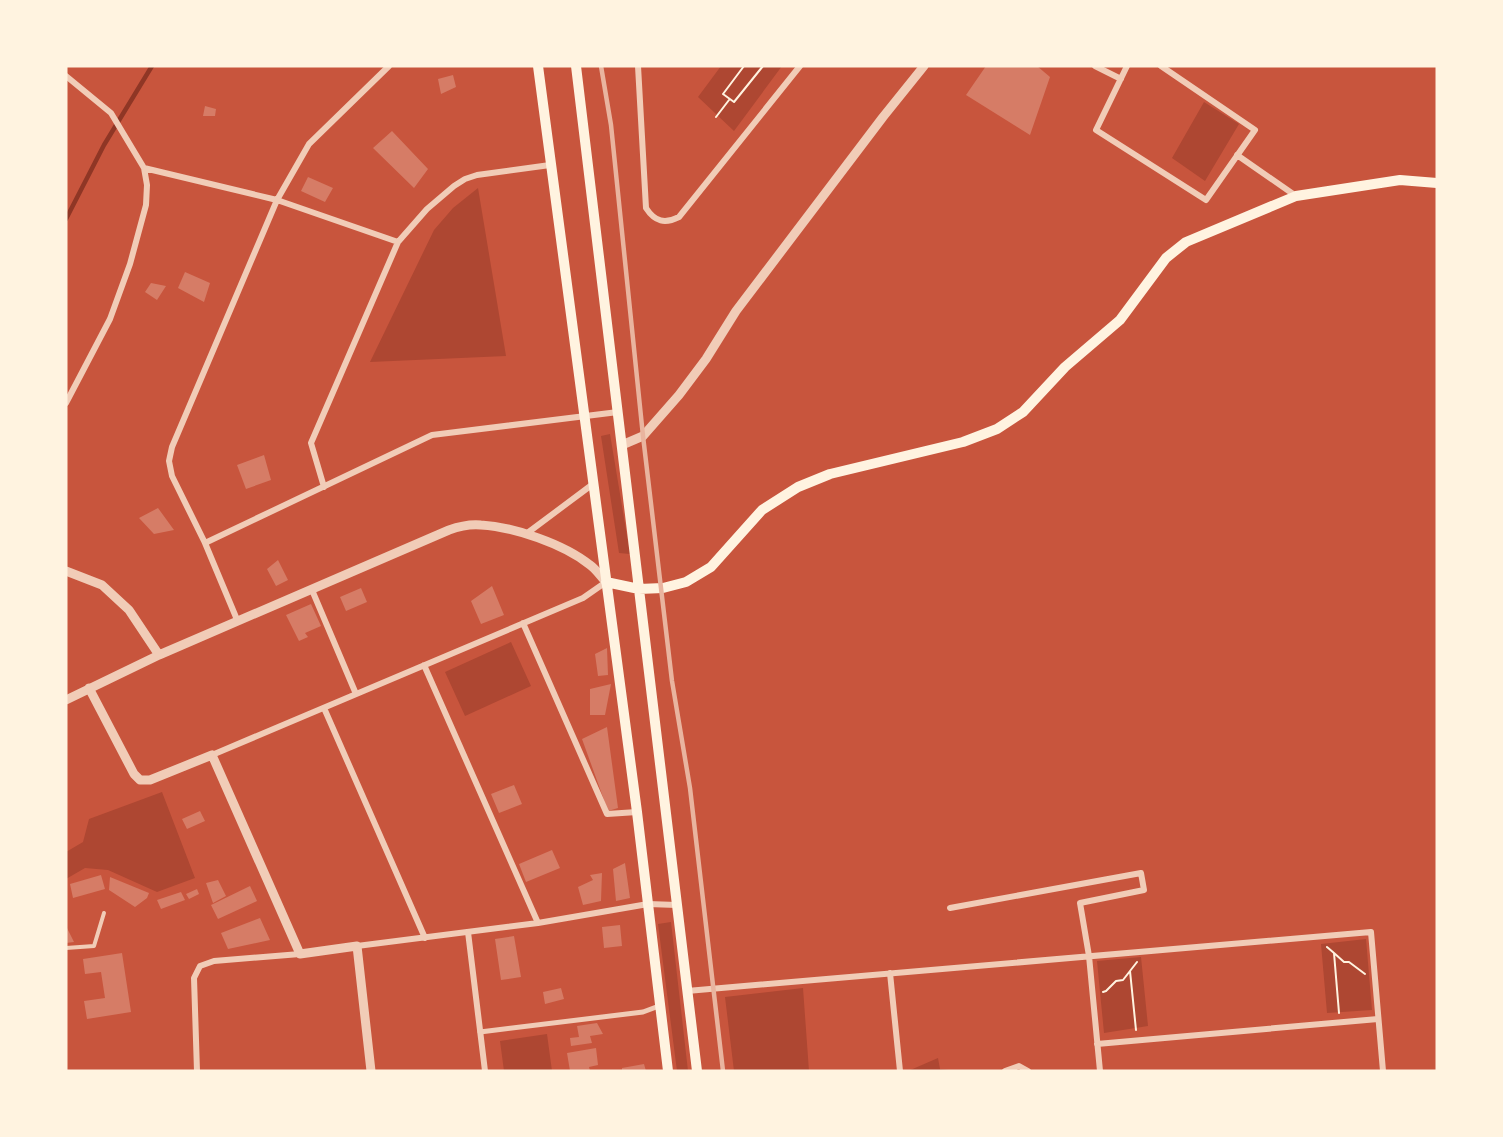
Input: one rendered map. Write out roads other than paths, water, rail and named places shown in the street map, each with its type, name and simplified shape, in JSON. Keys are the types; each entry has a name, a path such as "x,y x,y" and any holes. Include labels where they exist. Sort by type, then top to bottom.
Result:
{"main road":[{"path":"538,66 637,812 668,1071"},
{"path":"576,66 697,1071"},
{"path":"606,582 639,589 663,588 686,582 711,567 762,510 798,487 830,474 963,442 997,429 1023,412 1065,368 1120,321 1166,258 1186,242 1296,196 1400,180 1437,183"}],"street":[{"path":"238,622 205,543 172,476 169,461 172,447 277,200 309,144 389,66"},
{"path":"638,66 646,208 651,216 660,221 670,221 679,217 800,66"},
{"path":"622,445 644,436 679,395 706,359 736,311 924,66"},
{"path":"1095,66 1121,80"},
{"path":"1127,66 1096,130 1206,200 1255,130 1161,66"},
{"path":"66,76 111,112 144,168 147,185 146,205 130,264 110,319 66,403"},
{"path":"1238,155 1296,196"},
{"path":"324,487 310,443 398,242 427,208 465,179 477,175 550,165"},
{"path":"144,168 277,200 398,242"},
{"path":"205,543 432,435 618,412"},
{"path":"526,535 593,484"},
{"path":"66,700 89,687 159,655 464,525 481,524 526,535 561,548 591,565 606,582 584,598 150,780 140,780 134,774 89,687"},
{"path":"66,571 102,585 129,610 159,655"},
{"path":"312,590 356,694"},
{"path":"523,623 607,814 637,812"},
{"path":"424,665 538,923"},
{"path":"324,708 424,938"},
{"path":"212,755 300,954"},
{"path":"950,908 1141,873 1144,890 1080,903 1089,956 1100,1071"},
{"path":"197,1071 194,978 200,966 214,961 300,954 424,938 538,923 648,904 677,905"},
{"path":"468,932 485,1071"},
{"path":"687,991 1371,932 1383,1071"},
{"path":"357,946 371,1071"},
{"path":"890,973 900,1071"},
{"path":"480,1032 643,1012 660,1005"},
{"path":"1097,1044 1378,1019"},
{"path":"1005,1071 1019,1066 1028,1071"}],"lane":[{"path":"66,948 94,946 104,913"}],"waterway":[{"path":"66,219 104,145 152,66"}],"railway":[{"path":"601,66 611,125 643,436 672,681 690,788 723,1071"}]}
